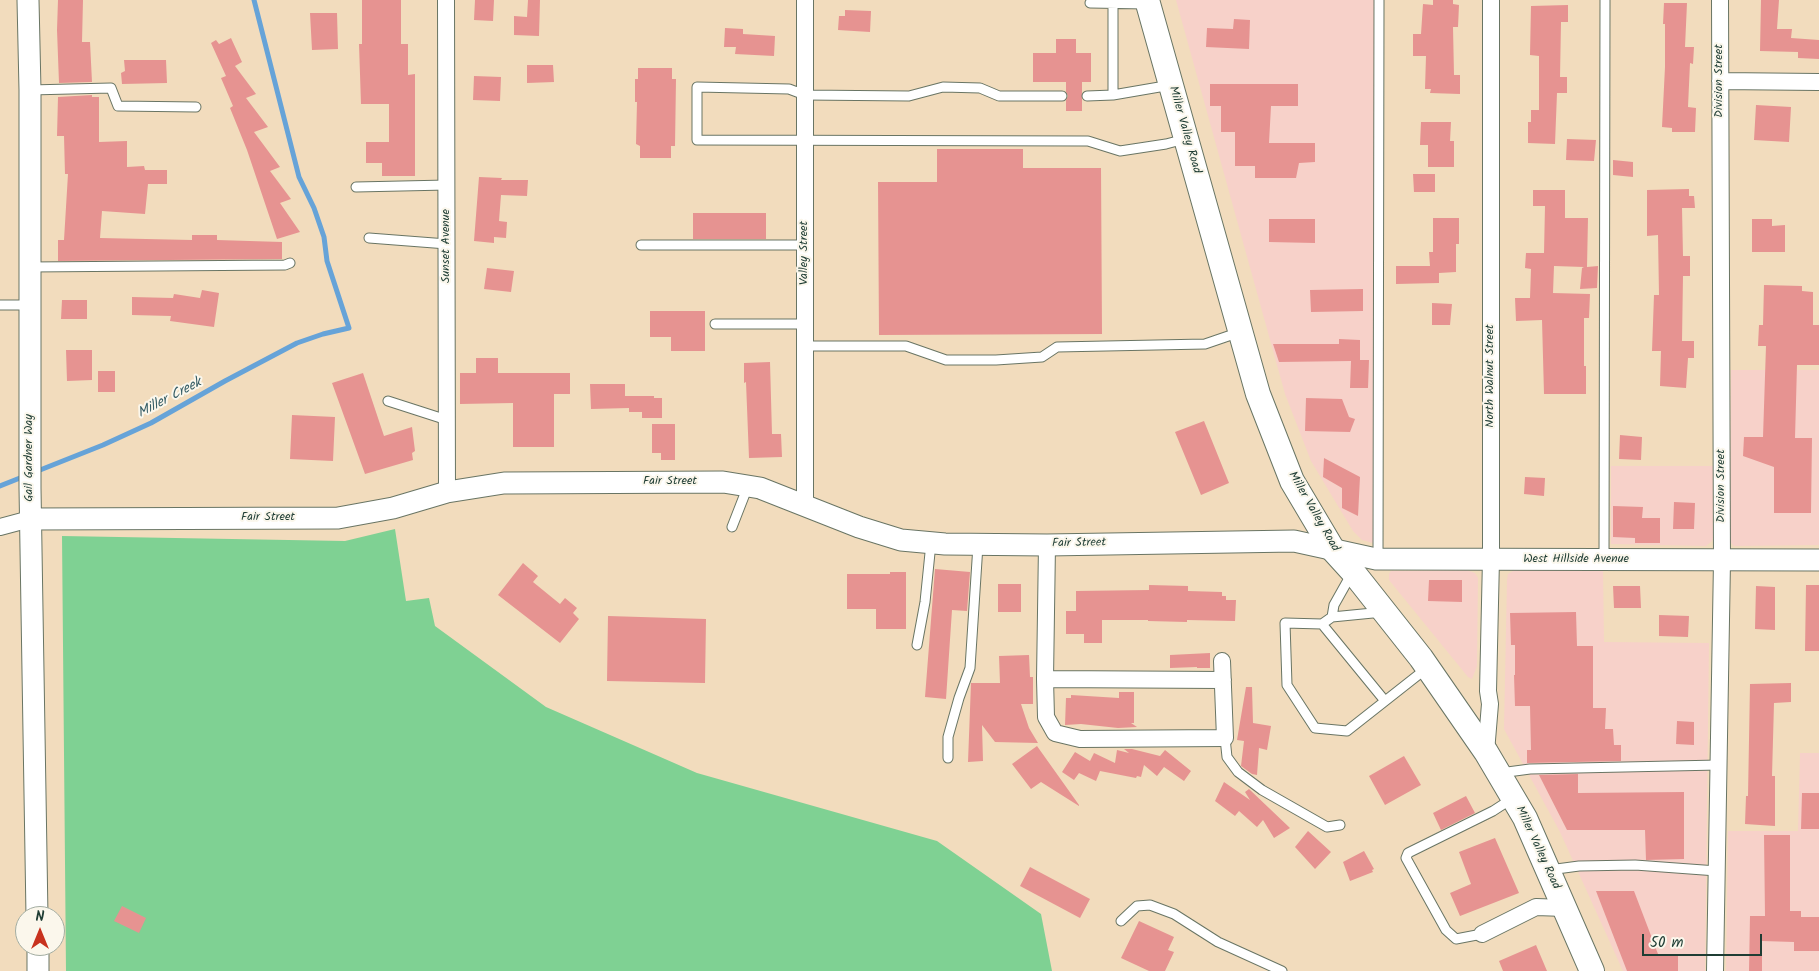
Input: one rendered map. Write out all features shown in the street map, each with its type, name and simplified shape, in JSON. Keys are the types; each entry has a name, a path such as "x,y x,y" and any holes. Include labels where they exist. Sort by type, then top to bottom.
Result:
{"main road":[{"name":"Miller Valley Road","path":"1148,2 1258,394 1292,481 1333,550 1353,572 1428,668 1500,774 1525,818 1592,971"}],"street":[{"name":"Gail Gardner Way","path":"28,0 30,90 30,519 37,906"},
{"name":"Sunset Avenue","path":"446,0 448,492"},
{"name":"Valley Street","path":"805,0 805,506"},
{"name":"North Walnut Street","path":"1486,752 1490,704 1488,691 1491,559 1491,0"},
{"name":"Division Street","path":"1715,971 1722,561 1720,0"},
{"path":"1720,81 1819,82"},
{"name":"Fair Street","path":"0,526 30,519 338,518 393,508 448,492 504,483 723,482 760,488 859,527 901,540 978,544 1294,541 1333,550"},
{"path":"1047,544 1046,717 1055,733 1080,739 1225,738 1222,661"},
{"name":"West Hillside Avenue","path":"1333,550 1378,559 1819,560"},
{"path":"1045,679 1223,680"},
{"path":"1482,934 1536,907 1565,908"},
{"path":"38,956 38,971"}],"lane":[{"path":"1378,559 1379,0"},
{"path":"1604,560 1605,0"},
{"path":"1090,4 1148,2"},
{"path":"1113,4 1114,95"},
{"path":"1087,96 1114,95 1171,85"},
{"path":"1062,96 999,96 980,88 943,87 909,96 805,95 789,89 697,87 697,140 805,142 1088,141 1120,151 1166,144 1186,138"},
{"path":"30,90 111,88 118,106 196,107"},
{"path":"356,187 446,184"},
{"path":"369,238 447,244"},
{"path":"641,245 805,245"},
{"path":"30,267 285,266 290,263"},
{"path":"0,305 30,305"},
{"path":"715,324 805,324"},
{"path":"805,346 906,346 946,360 996,360 1042,357 1057,347 1205,344 1240,332"},
{"path":"388,401 448,420"},
{"path":"732,527 748,486"},
{"path":"917,645 931,543"},
{"path":"948,758 948,737 958,698 970,668 978,544"},
{"path":"1332,618 1334,605 1353,572"},
{"path":"1384,611 1332,618 1322,624 1285,623 1287,685 1315,728 1347,731 1428,668"},
{"path":"1322,624 1385,701"},
{"path":"1225,738 1227,757 1238,772 1262,790 1327,827 1340,825"},
{"path":"1500,774 1530,769 1719,765"},
{"path":"1482,934 1456,939 1446,930 1406,858 1408,853 1493,811 1513,798"},
{"path":"1548,870 1579,866 1635,865 1717,871"},
{"path":"1121,921 1137,906 1150,905 1174,914 1218,942 1282,971"}],"shaded area":[{"path":"1176,0 1382,0 1380,545 1362,540 1353,531 1311,461 1285,394"},
{"path":"1731,370 1819,370 1819,545 1734,546 1731,543"},
{"path":"1611,466 1716,466 1715,533 1712,541 1706,546 1611,544"},
{"path":"1516,569 1603,569 1604,642 1709,643 1705,971 1623,971 1560,832 1504,729 1507,580 1508,574"},
{"path":"1467,570 1475,573 1478,578 1477,666 1472,679 1468,677 1389,580 1391,571"},
{"path":"1800,753 1819,753 1819,971 1726,971 1728,831 1798,831"}],"green space":[{"path":"395,529 406,601 429,598 435,626 546,707 697,773 937,841 1041,914 1052,971 66,971 62,536 345,541"}],"building":[{"path":"58,0 83,0 82,42 90,42 92,82 59,83"},
{"path":"362,0 401,0 401,44 408,44 408,75 415,74 415,176 382,176 382,163 366,163 366,142 389,142 389,104 361,104 359,44 362,44"},
{"path":"475,0 494,0 493,21 474,20"},
{"path":"528,0 540,0 539,36 514,35 514,16 527,17"},
{"path":"1433,0 1453,0 1453,4 1459,5 1458,27 1453,27 1454,75 1460,75 1460,94 1430,93 1431,89 1425,89 1426,56 1413,56 1413,34 1421,34 1423,4 1433,5"},
{"path":"1761,0 1779,0 1777,29 1792,29 1791,38 1819,40 1819,59 1798,58 1798,52 1760,51"},
{"path":"1664,3 1687,3 1685,47 1694,47 1693,64 1690,63 1688,107 1696,108 1695,132 1672,132 1672,128 1662,127 1665,67"},
{"path":"1568,5 1568,22 1561,22 1560,77 1567,77 1567,93 1557,93 1555,144 1528,143 1528,122 1531,122 1531,110 1539,110 1539,56 1530,55 1531,6"},
{"path":"845,10 871,11 870,32 838,30 839,16 845,16"},
{"path":"310,13 337,13 338,49 312,50"},
{"path":"1234,19 1250,20 1249,49 1206,47 1207,28 1233,29"},
{"path":"725,28 743,29 743,34 775,36 774,56 735,54 736,47 724,47"},
{"path":"231,38 242,62 235,66 256,94 246,98 268,127 254,132 280,167 270,171 291,199 280,203 300,232 277,239 247,150 230,108 233,106 221,78 226,76 211,43 216,40 219,44"},
{"path":"1056,39 1076,39 1076,53 1091,53 1091,82 1082,82 1082,111 1066,111 1068,96 1066,82 1033,82 1033,53 1056,53"},
{"path":"124,60 166,60 167,83 122,84 121,73 125,71"},
{"path":"527,65 553,65 554,82 527,83"},
{"path":"638,68 672,68 672,79 676,79 675,146 671,146 671,158 640,158 640,146 636,144 637,102 635,102 635,79 638,79"},
{"path":"474,76 501,77 500,101 473,100"},
{"path":"1210,84 1298,84 1298,106 1271,106 1269,143 1315,143 1315,162 1299,163 1296,178 1255,178 1255,166 1235,166 1235,132 1221,132 1221,106 1210,106"},
{"path":"92,95 92,97 99,97 99,142 127,141 127,167 144,166 145,170 167,170 167,184 148,184 145,214 102,211 100,238 192,240 192,235 217,235 217,240 282,242 282,259 58,261 58,240 64,240 68,174 65,174 64,136 57,136 58,97"},
{"path":"1756,105 1791,107 1789,142 1754,140"},
{"path":"1421,122 1451,122 1450,141 1454,141 1454,167 1428,167 1428,145 1420,145"},
{"path":"1567,139 1596,140 1594,161 1566,160"},
{"path":"937,149 1023,149 1023,168 1101,168 1102,334 879,335 878,182 937,182"},
{"path":"1613,160 1633,162 1633,177 1613,175"},
{"path":"1413,174 1435,174 1435,192 1414,192"},
{"path":"479,177 502,178 501,180 528,180 527,196 501,195 499,221 507,222 506,238 494,237 494,243 474,241"},
{"path":"1689,189 1689,196 1694,196 1695,208 1682,208 1683,256 1690,256 1690,276 1683,276 1682,341 1694,341 1694,358 1688,358 1686,388 1660,386 1661,351 1652,351 1654,295 1659,295 1658,235 1647,236 1647,190"},
{"path":"1533,190 1565,190 1565,218 1588,218 1587,267 1598,266 1597,288 1580,289 1582,268 1584,267 1554,266 1553,293 1590,294 1589,318 1584,318 1586,394 1544,394 1542,320 1516,321 1515,298 1530,298 1531,269 1525,268 1526,253 1544,253 1545,206 1533,206"},
{"path":"693,213 766,213 766,239 693,239"},
{"path":"1433,218 1459,218 1459,244 1456,244 1456,272 1439,273 1439,283 1396,284 1396,266 1430,266 1429,252 1433,252"},
{"path":"1269,219 1315,219 1315,243 1269,242"},
{"path":"1752,219 1772,219 1772,226 1785,225 1785,252 1752,252"},
{"path":"487,268 514,271 511,292 484,289"},
{"path":"1764,285 1802,286 1802,291 1813,292 1813,325 1819,325 1819,365 1797,365 1795,438 1812,438 1811,513 1774,513 1774,467 1743,456 1744,437 1763,437 1766,346 1758,346 1759,325 1763,325"},
{"path":"1363,289 1363,311 1311,312 1310,290"},
{"path":"202,290 219,293 214,327 170,321 171,316 132,315 132,297 173,298 174,294 200,298"},
{"path":"62,300 87,300 87,319 61,319"},
{"path":"1432,303 1452,304 1450,325 1432,325"},
{"path":"650,311 705,311 705,351 671,351 671,337 650,337"},
{"path":"1339,339 1360,340 1360,360 1369,360 1368,388 1350,388 1351,361 1279,362 1273,344 1339,344"},
{"path":"66,350 92,350 92,380 67,381"},
{"path":"476,358 498,358 498,373 570,373 570,394 554,394 554,447 513,447 513,403 460,404 460,373 476,373"},
{"path":"770,362 772,434 781,434 782,457 749,458 744,363"},
{"path":"98,371 115,371 115,392 98,392"},
{"path":"363,373 384,436 412,427 415,451 412,453 413,460 365,474 332,383"},
{"path":"590,384 625,384 625,396 654,396 654,398 662,398 662,418 642,418 642,412 629,412 629,408 591,409"},
{"path":"1306,398 1342,399 1349,417 1355,419 1350,432 1305,431"},
{"path":"292,415 335,417 333,461 290,459"},
{"path":"1204,421 1229,483 1201,495 1175,432"},
{"path":"652,424 675,424 675,460 661,460 661,453 652,453"},
{"path":"1620,435 1642,437 1641,460 1619,459"},
{"path":"1324,458 1360,477 1358,516 1342,508 1342,488 1323,477"},
{"path":"1525,477 1545,478 1544,496 1524,494"},
{"path":"1674,502 1695,503 1694,529 1673,529"},
{"path":"1613,506 1643,507 1642,518 1660,518 1660,543 1635,543 1635,538 1613,537"},
{"path":"523,563 538,576 533,582 560,604 565,598 577,608 573,613 579,619 560,643 498,595"},
{"path":"935,569 970,572 967,611 952,610 946,699 925,697"},
{"path":"890,572 906,572 906,629 876,629 876,609 847,609 847,574 890,574"},
{"path":"1429,580 1462,580 1462,602 1428,601"},
{"path":"998,584 1021,584 1021,612 998,612"},
{"path":"1149,585 1188,586 1188,591 1222,592 1222,596 1226,596 1226,600 1236,600 1235,621 1102,620 1102,643 1084,643 1084,634 1066,634 1066,611 1076,611 1076,591 1149,590"},
{"path":"1806,585 1819,585 1819,651 1805,651"},
{"path":"1613,586 1640,586 1641,608 1614,608"},
{"path":"1756,586 1775,587 1775,630 1755,629"},
{"path":"1576,612 1577,646 1593,646 1593,708 1606,708 1605,729 1613,729 1614,745 1621,745 1621,761 1527,763 1527,750 1531,750 1530,706 1515,706 1515,645 1511,645 1510,613"},
{"path":"1659,615 1689,616 1688,637 1659,636"},
{"path":"608,616 706,619 705,683 607,681"},
{"path":"1210,653 1210,668 1170,668 1170,655"},
{"path":"1029,655 1030,677 1033,677 1033,704 1021,704 1029,728 1038,743 995,742 982,725 983,761 968,762 971,683 1000,683 999,656"},
{"path":"1791,683 1791,702 1774,703 1772,776 1775,776 1775,826 1745,824 1746,796 1748,796 1750,684"},
{"path":"1246,687 1252,687 1253,723 1271,726 1267,750 1259,748 1257,775 1252,774 1241,766 1244,741 1237,740"},
{"path":"1119,692 1134,692 1134,723 1131,723 1137,727 1118,728 1081,724 1065,725 1066,698 1071,698 1071,695 1119,698"},
{"path":"1677,721 1694,722 1694,745 1676,744"},
{"path":"1037,746 1079,806 1041,782 1031,789 1012,764"},
{"path":"1124,749 1132,749 1160,756 1165,750 1191,771 1184,781 1164,767 1157,776 1144,765 1141,777 1137,776 1136,778 1100,771 1096,781 1079,773 1074,780 1062,772 1075,752 1090,761 1094,753 1115,763 1117,750 1129,753"},
{"path":"1404,756 1421,785 1385,805 1369,776"},
{"path":"1578,774 1578,793 1684,792 1684,859 1646,860 1645,830 1567,830 1539,775"},
{"path":"1224,782 1250,800 1245,792 1249,789 1290,828 1274,838 1263,820 1257,827 1239,811 1235,816 1215,801"},
{"path":"1802,793 1819,793 1819,829 1801,829"},
{"path":"1466,796 1475,813 1441,830 1433,813"},
{"path":"1308,831 1331,852 1315,869 1295,847"},
{"path":"1764,835 1790,835 1790,911 1801,911 1801,917 1819,917 1819,951 1794,951 1794,942 1762,941 1762,971 1749,971 1750,916 1765,916"},
{"path":"1495,838 1519,893 1460,916 1450,893 1471,884 1459,852"},
{"path":"1364,851 1374,869 1372,870 1373,872 1350,881 1343,862"},
{"path":"1030,867 1090,899 1080,918 1020,886"},
{"path":"1596,891 1634,891 1658,954 1678,955 1678,971 1627,971"},
{"path":"122,906 146,918 139,933 114,921"},
{"path":"1139,921 1174,937 1168,950 1174,952 1165,971 1149,971 1121,958"},
{"path":"1536,945 1547,971 1503,971 1499,961"}],"waterway":[{"name":"Miller Creek","path":"35,472 103,445 151,423 297,343 349,328 327,261 324,237 314,208 299,177 254,0"},
{"name":"Miller Creek","path":"0,486 25,476"}]}
